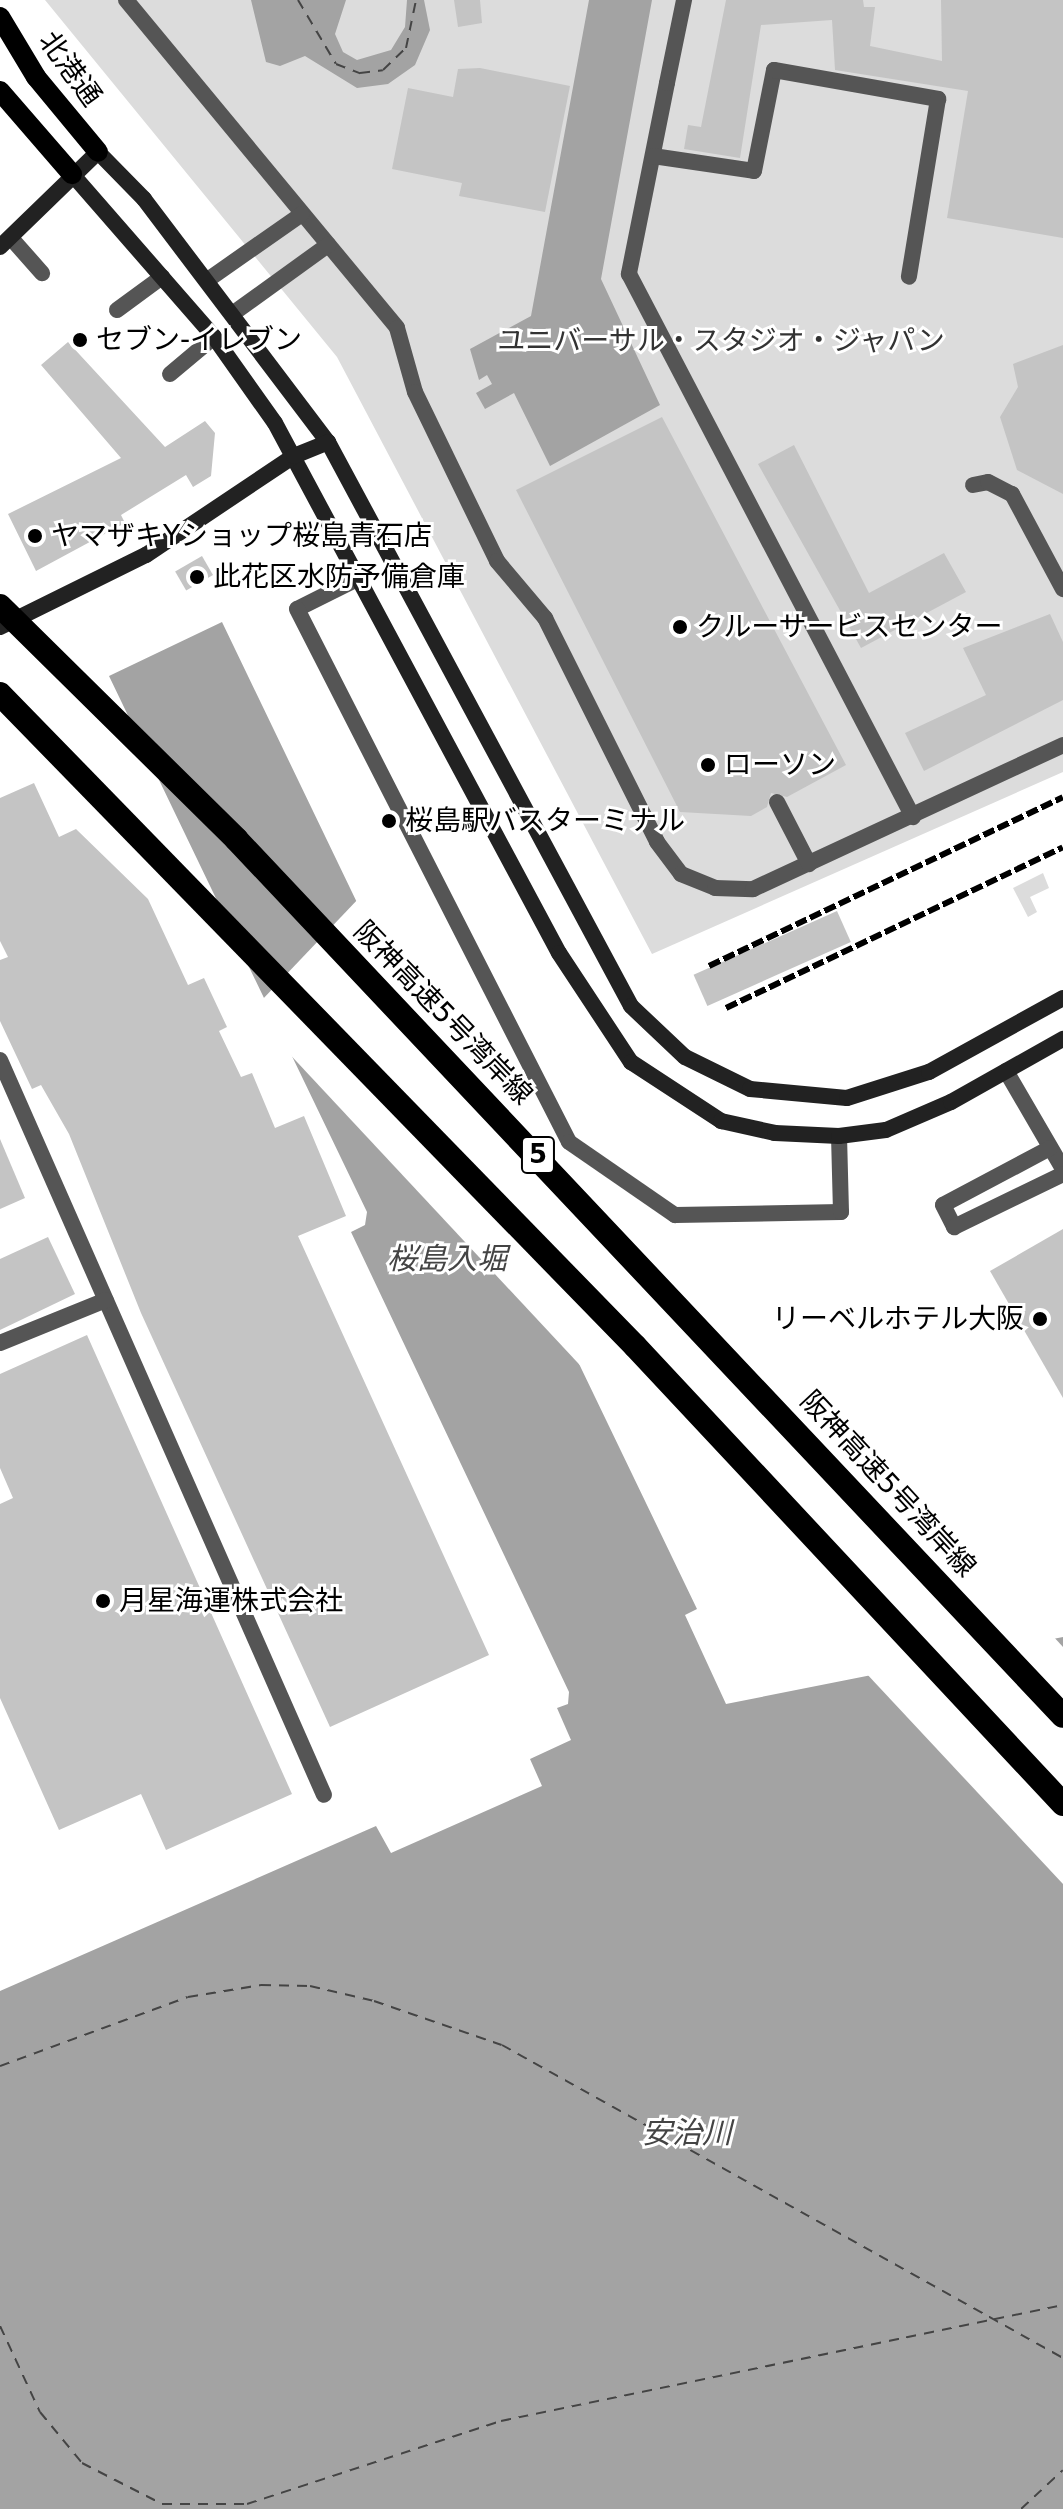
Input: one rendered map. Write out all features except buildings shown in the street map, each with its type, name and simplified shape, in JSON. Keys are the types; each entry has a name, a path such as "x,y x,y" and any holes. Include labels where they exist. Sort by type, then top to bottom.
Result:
{"highway":[{"name":"阪神高速5号湾岸線","path":"3,614 236,839 1063,1716"},
{"name":"5","path":"0,694 635,1346 1063,1804"}],"main road":[{"name":"北港通","path":"0,17 36,77 98,152"},
{"path":"0,91 72,174"}],"street":[{"path":"126,0 397,328 415,392 497,561 545,618 668,862 696,883 735,891 809,864 1063,745"},
{"path":"684,0 629,274 913,817"},
{"path":"653,156 754,171 774,70 938,99 909,277"},
{"path":"42,273 5,242 98,152 209,279 328,442 631,1006 685,1057 750,1089 847,1098 929,1072 1063,998"},
{"path":"72,174 214,337 294,456 559,953 631,1062 721,1121 775,1133 839,1136 886,1130 1063,1039"},
{"path":"209,279 302,214"},
{"path":"235,312 328,245"},
{"path":"117,310 162,277"},
{"path":"170,374 214,337"},
{"path":"3,614 146,555 294,456 328,442"},
{"path":"973,485 988,482 1012,494 1063,589"},
{"path":"359,578 297,609 569,1142 675,1215 841,1212 839,1136"},
{"path":"777,802 809,864"},
{"path":"0,1060 324,1795"},
{"path":"1006,1071 1050,1148 1063,1172 954,1227 943,1205 1050,1148"},
{"path":"0,1343 106,1300"}],"green space":[{"name":"ユニバーサル・スタジオ・ジャパン","path":"45,0 1063,0 1063,772 652,954 337,357"},
{"path":"1043,873 1049,888 1030,897 1037,912 1028,917 1013,888"}],"water":[{"path":"251,0 346,0 335,34 343,52 357,60 391,50 405,27 407,0 424,0 430,30 415,65 388,84 357,88 305,56 280,66 266,62"},
{"path":"589,0 652,0 601,279 660,405 550,466 514,393 485,409 476,393 492,384 487,375 479,380 470,349 531,316"},
{"name":"安治川","path":"222,622 697,1609 685,1615 726,1704 1063,1637 1063,2509 0,2509 0,1991 376,1826 391,1853 542,1786 530,1759 571,1740 557,1708 568,1704 569,1692 351,1232 365,1225 367,1212 109,676"}],"pier":[{"path":"360,897 591,1377 283,1047 261,1001"},
{"path":"1052,1635 1063,1647 1063,1884 865,1672"}],"ferry route":[{"path":"298,0 336,64 360,73 383,70 406,48 416,0"},
{"path":"0,2066 188,1997 261,1985 310,1986 374,2001 502,2045 1063,2358"},
{"path":"0,2326 40,2412 82,2463 162,2504 247,2504 501,2421 1063,2305"},
{"path":"1021,2509 1063,2470"}],"railway":[{"path":"709,966 1063,797"},
{"path":"726,1008 1063,847"}],"place":[{"name":"セブン-イレブン","path":"80,340"},
{"name":"ヤマザキYショップ桜島青石店","path":"35,536"},
{"name":"此花区水防予備倉庫","path":"197,577"},
{"name":"クルーサービスセンター","path":"680,627"},
{"name":"ローソン","path":"708,765"},
{"name":"桜島駅バスターミナル","path":"389,821"},
{"name":"リーベルホテル大阪","path":"1040,1319"},
{"name":"月星海運株式会社","path":"103,1601"}],"water label":[{"name":"桜島入堀","path":"447,1259"}]}
